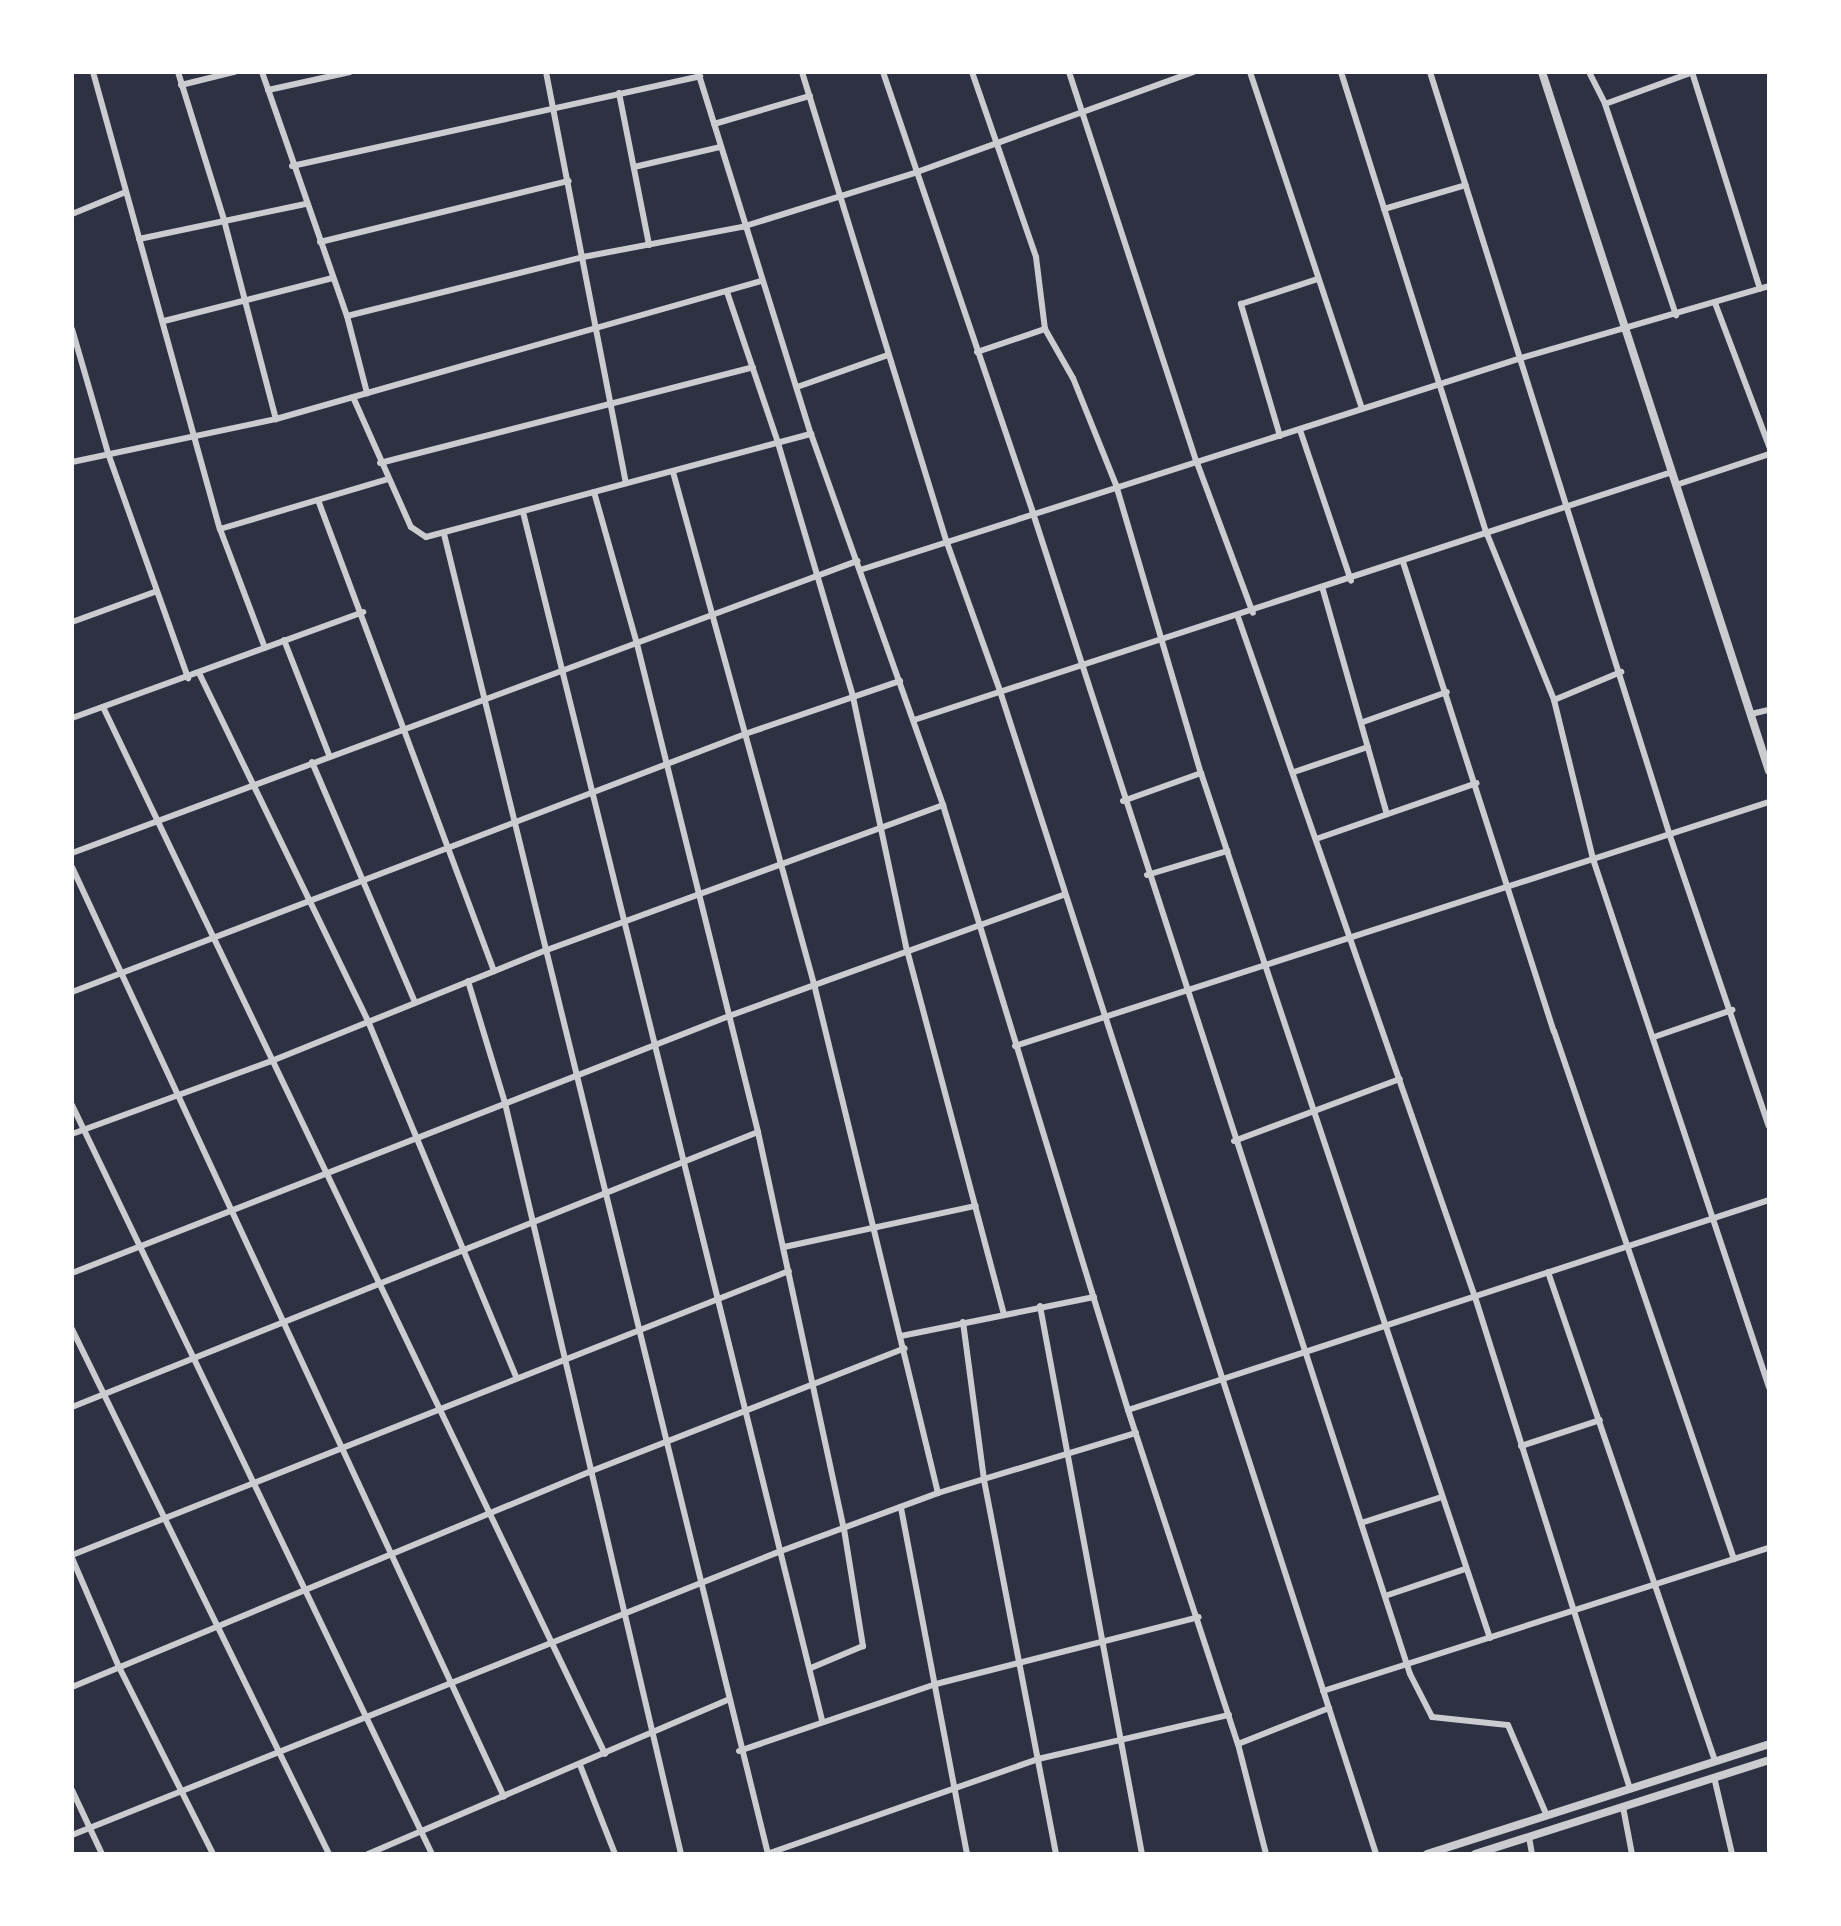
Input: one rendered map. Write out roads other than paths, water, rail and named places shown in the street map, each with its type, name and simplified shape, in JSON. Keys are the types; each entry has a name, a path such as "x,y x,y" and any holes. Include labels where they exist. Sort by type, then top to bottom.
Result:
{"street":[{"path":"93,72 220,529 265,648"},
{"path":"178,72 224,220 276,419"},
{"path":"181,85 234,72"},
{"path":"262,72 305,204 347,316 367,393"},
{"path":"268,90 350,72"},
{"path":"546,72 626,483"},
{"path":"802,72 946,540 1000,691 1103,1019 1376,1854"},
{"path":"883,72 1032,510 1184,990 1407,1664 1432,1717 1503,1722 1513,1730 1547,1816"},
{"path":"972,72 1036,257 1045,329 1073,378 1116,485 1201,773 1387,1327 1439,1498 1490,1638"},
{"path":"1069,72 1196,460 1253,613"},
{"path":"347,316 583,257 742,227 917,172 1194,72"},
{"path":"1250,72 1362,409"},
{"path":"1341,72 1487,534 1554,700 1593,859 1769,1387"},
{"path":"1430,72 1570,506 1670,836 1732,1010 1769,1126"},
{"path":"1542,72 1769,771"},
{"path":"1589,72 1605,104 1676,315"},
{"path":"1605,104 1692,72 1760,289"},
{"path":"292,166 699,74 742,227 811,434 943,805 1128,1410 1199,1617 1238,1744 1266,1854"},
{"path":"619,93 649,245"},
{"path":"714,124 810,96"},
{"path":"634,167 720,147"},
{"path":"320,242 569,181"},
{"path":"1384,209 1466,185"},
{"path":"72,214 126,192"},
{"path":"139,239 305,204"},
{"path":"164,321 333,278"},
{"path":"1280,436 1241,304 1318,279"},
{"path":"72,462 276,419 761,281"},
{"path":"860,570 1032,510 1300,430 1521,358 1626,331 1769,286"},
{"path":"727,292 778,443 815,578 853,697 907,950 1003,1312"},
{"path":"1715,303 1769,446"},
{"path":"72,329 109,456 188,678"},
{"path":"977,352 1045,329"},
{"path":"797,387 888,355"},
{"path":"380,463 610,401 753,367"},
{"path":"353,397 380,463 417,534 444,534 811,434"},
{"path":"1300,430 1351,581"},
{"path":"1676,485 1769,454"},
{"path":"673,472 715,615 814,984 938,1493"},
{"path":"914,720 1080,664 1351,581 1672,472"},
{"path":"220,529 388,479"},
{"path":"594,492 637,644 697,896 758,1132 844,1529 863,1646 811,1668"},
{"path":"318,500 363,612 494,971"},
{"path":"523,512 749,1408 822,1720"},
{"path":"444,534 512,825 607,1192 739,1751 768,1854 955,1785 1038,1759 1229,1715"},
{"path":"72,853 857,561"},
{"path":"1403,562 1508,886 1734,1559"},
{"path":"1323,590 1387,814"},
{"path":"72,622 157,591"},
{"path":"72,718 200,675 363,612"},
{"path":"1238,617 1475,1297 1571,1615 1630,1789"},
{"path":"284,640 329,755"},
{"path":"1554,700 1621,672"},
{"path":"200,675 257,784 309,902 368,1021 418,1135 516,1377"},
{"path":"72,992 215,941 745,734 900,681"},
{"path":"1363,722 1447,692"},
{"path":"103,707 161,821 323,1171 382,1281 437,1407 605,1754"},
{"path":"1751,714 1769,710"},
{"path":"1294,772 1368,747"},
{"path":"312,762 415,1002"},
{"path":"1123,801 1201,773"},
{"path":"1316,839 1477,783"},
{"path":"1015,1046 1349,935 1670,836 1769,802"},
{"path":"72,1134 274,1060 544,951 943,805"},
{"path":"1147,875 1227,851"},
{"path":"72,867 126,975 504,1797"},
{"path":"72,1273 140,1249 323,1171 576,1077 657,1043 977,922 1063,895"},
{"path":"468,981 505,1103 622,1618 654,1733 681,1854"},
{"path":"1654,1037 1732,1010"},
{"path":"1234,1141 1400,1079"},
{"path":"72,1105 191,1357 254,1480 304,1594 432,1854"},
{"path":"72,1407 758,1132"},
{"path":"1128,1410 1769,1200"},
{"path":"784,1247 874,1231 976,1206"},
{"path":"213,1854 119,1667 72,1557 165,1516 437,1407 789,1271"},
{"path":"1548,1272 1715,1761"},
{"path":"901,1336 1003,1312 1094,1297"},
{"path":"1040,1306 1065,1457 1142,1854"},
{"path":"963,1322 984,1480 1056,1854"},
{"path":"72,1329 329,1854"},
{"path":"72,1687 490,1517 667,1440 905,1348"},
{"path":"1759,1356 1769,1351"},
{"path":"1521,1446 1600,1420"},
{"path":"72,1835 622,1618 781,1551 938,1493 1136,1433"},
{"path":"1361,1523 1439,1498"},
{"path":"901,1508 967,1854"},
{"path":"1323,1691 1571,1615 1769,1548"},
{"path":"1385,1596 1465,1569"},
{"path":"739,1751 822,1720 936,1684 1019,1666 1199,1617"},
{"path":"368,1854 727,1700"},
{"path":"1238,1744 1329,1708"},
{"path":"1427,1854 1769,1744"},
{"path":"1475,1854 1769,1760"},
{"path":"580,1765 615,1854"},
{"path":"1714,1777 1732,1854"},
{"path":"72,1790 102,1854"},
{"path":"1623,1807 1632,1854"},
{"path":"1529,1837 1532,1854"}]}
